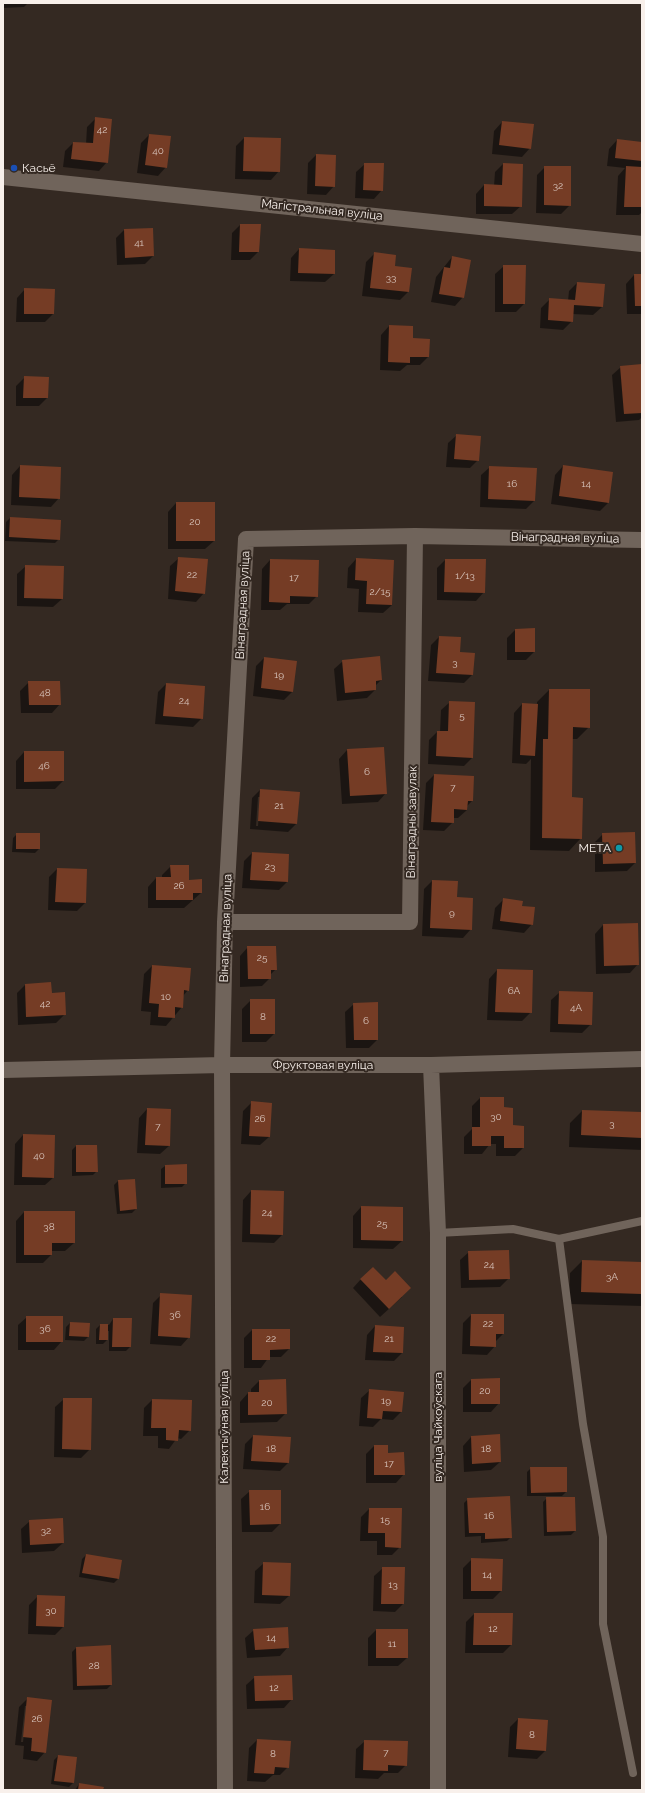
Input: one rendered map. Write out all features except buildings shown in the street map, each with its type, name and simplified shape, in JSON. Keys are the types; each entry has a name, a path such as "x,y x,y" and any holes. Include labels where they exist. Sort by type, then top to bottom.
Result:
{"street":[{"name":"Магістральная вуліца","path":"3,177 642,244"},
{"name":"Вінаградная вуліца","path":"222,1065 224,922 246,539 415,536 642,540"},
{"name":"Вінаградны завулак","path":"224,922 410,922 415,536"},
{"name":"Фруктовая вуліца","path":"3,1070 222,1065 431,1065 642,1059"},
{"name":"Калектыўная вуліца","path":"222,1065 225,1790"},
{"name":"вуліца Чайкоўскага","path":"431,1065 438,1233 438,1790"}],"lane":[{"path":"438,1233 513,1228 559,1240 642,1221"},
{"path":"559,1240 583,1424 603,1537 603,1624 633,1772"}],"place":[{"name":"Касьё","path":"14,168"},
{"name":"МЕТА","path":"619,848"}]}
